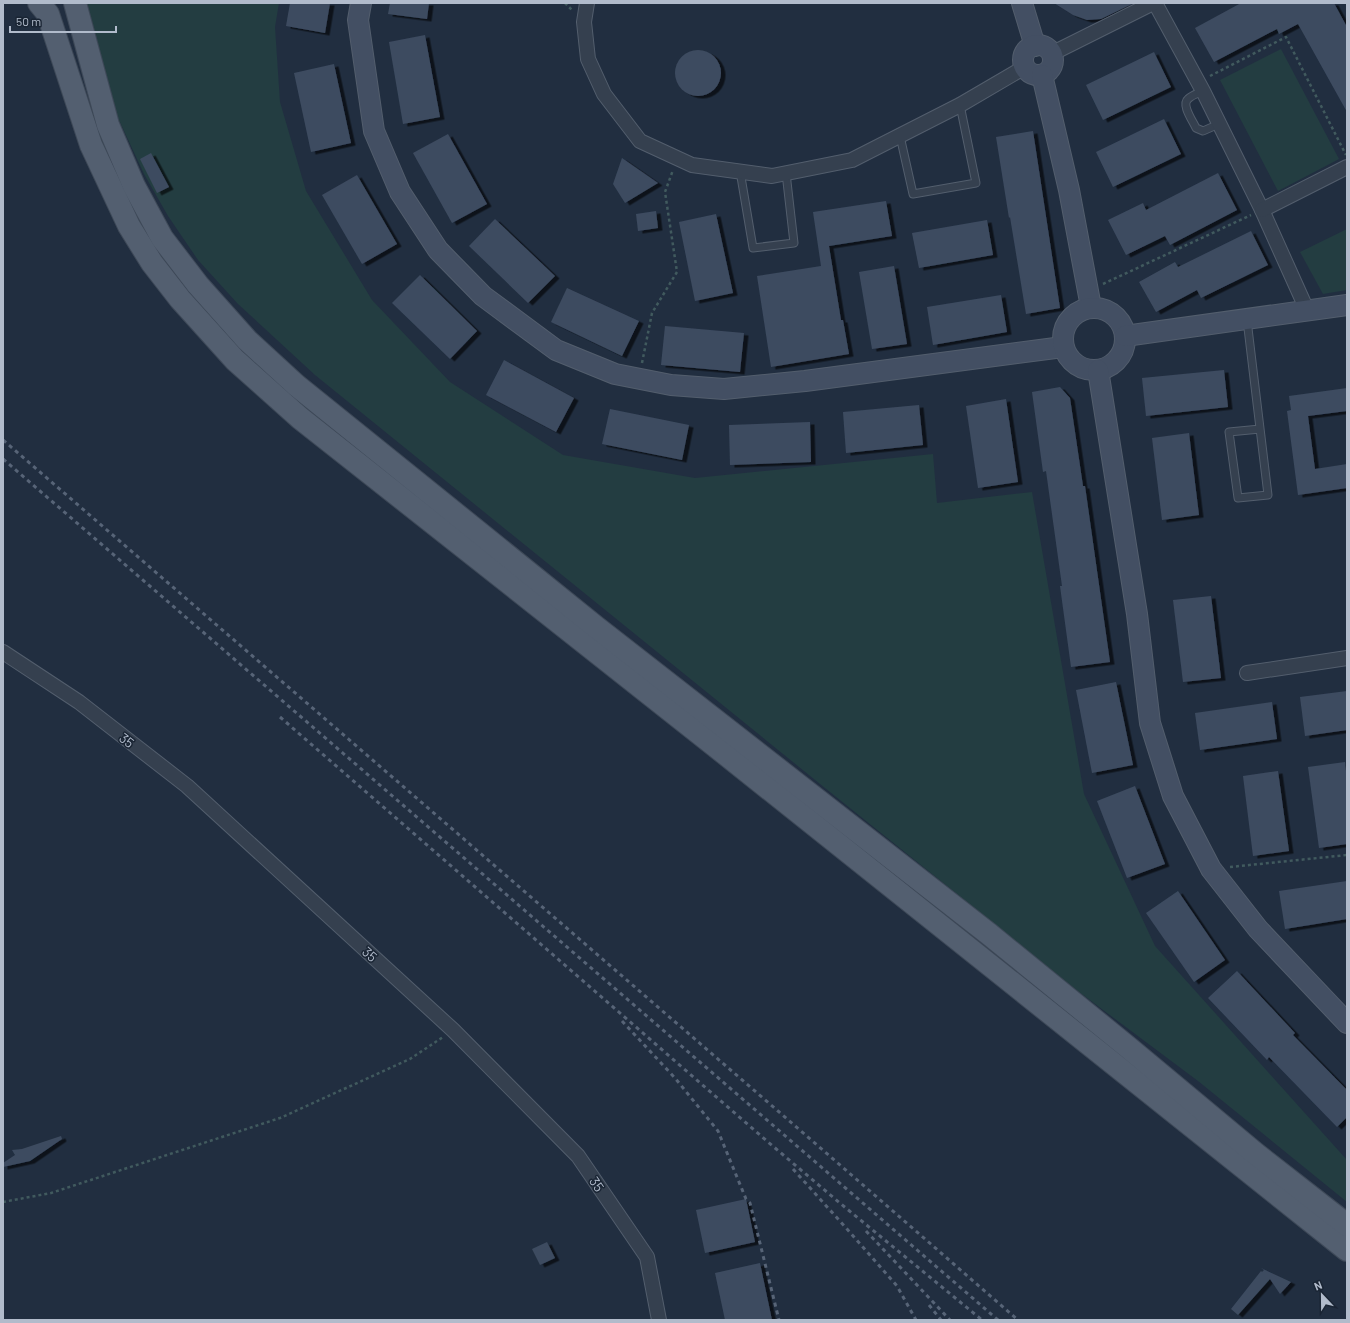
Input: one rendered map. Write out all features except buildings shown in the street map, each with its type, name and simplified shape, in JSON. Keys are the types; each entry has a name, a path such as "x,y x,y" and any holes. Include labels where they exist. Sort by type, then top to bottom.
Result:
{"main road":[{"path":"75,3 108,125 134,186 162,238 198,285 247,340 296,385 571,607 989,934 1256,1154 1347,1225"},
{"path":"44,7 90,145 129,226 152,263 180,299 235,360 300,418 673,712 1347,1250"}],"street":[{"path":"361,3 358,20 374,131 400,192 438,250 483,296 556,350 615,374 671,385 724,389 805,381 1063,347"},
{"path":"587,3 584,22 588,59 604,94 640,141 692,165 772,176 852,160 960,105 1033,71 1046,73 1052,66 1053,62 1043,50 1022,3"},
{"path":"1090,299 1065,325 1062,336 1063,347 1066,355 1080,368 1098,370 1108,367 1122,354 1125,345 1123,326 1114,315 1101,308 1090,299 1069,190 1033,71 1024,63 1025,54 1030,48 1043,50 1154,3 1200,86 1262,210 1307,310"},
{"path":"1262,210 1347,167"},
{"path":"1125,336 1347,305"},
{"path":"1098,370 1137,614 1150,723 1173,796 1211,869 1258,929 1347,1023"},
{"name":"35","path":"3,652 79,702 187,786 454,1030 578,1156 647,1257 658,1320"},
{"path":"1247,673 1347,658"}],"lane":[{"path":"1200,86 1186,102 1186,107 1196,128 1203,131 1219,124"},
{"path":"900,136 913,194 976,183 960,105"},
{"path":"740,171 753,248 794,242 786,173"},
{"path":"1247,320 1268,495 1238,498 1230,432 1260,429"}],"path":[{"path":"1200,86 1286,37 1347,157"},
{"path":"638,379 652,313 676,272 664,192 678,158"},
{"path":"1090,299 1262,210"},
{"path":"1211,869 1347,855"},
{"path":"3,1202 51,1193 280,1118 410,1059 454,1030"}],"green space":[{"path":"87,3 279,3 275,27 280,102 306,191 372,300 450,382 563,455 695,478 933,454 937,503 1032,492 1084,794 1155,946 1347,1160 1347,1202 1198,1081 1079,992 825,788 315,375 238,304 198,260 168,216 144,174 118,118"},
{"path":"1281,49 1339,159 1278,191 1220,80"},
{"path":"1347,229 1347,290 1323,294 1300,252"}],"railway":[{"path":"3,440 1018,1320"},
{"path":"3,459 998,1320"},
{"path":"280,717 768,1142 982,1320"},
{"path":"622,1021 675,1078 718,1131 746,1199 750,1203 779,1320"},
{"path":"793,1169 897,1286 916,1320"},
{"path":"866,1231 950,1320"},
{"path":"929,1305 941,1320"}]}
